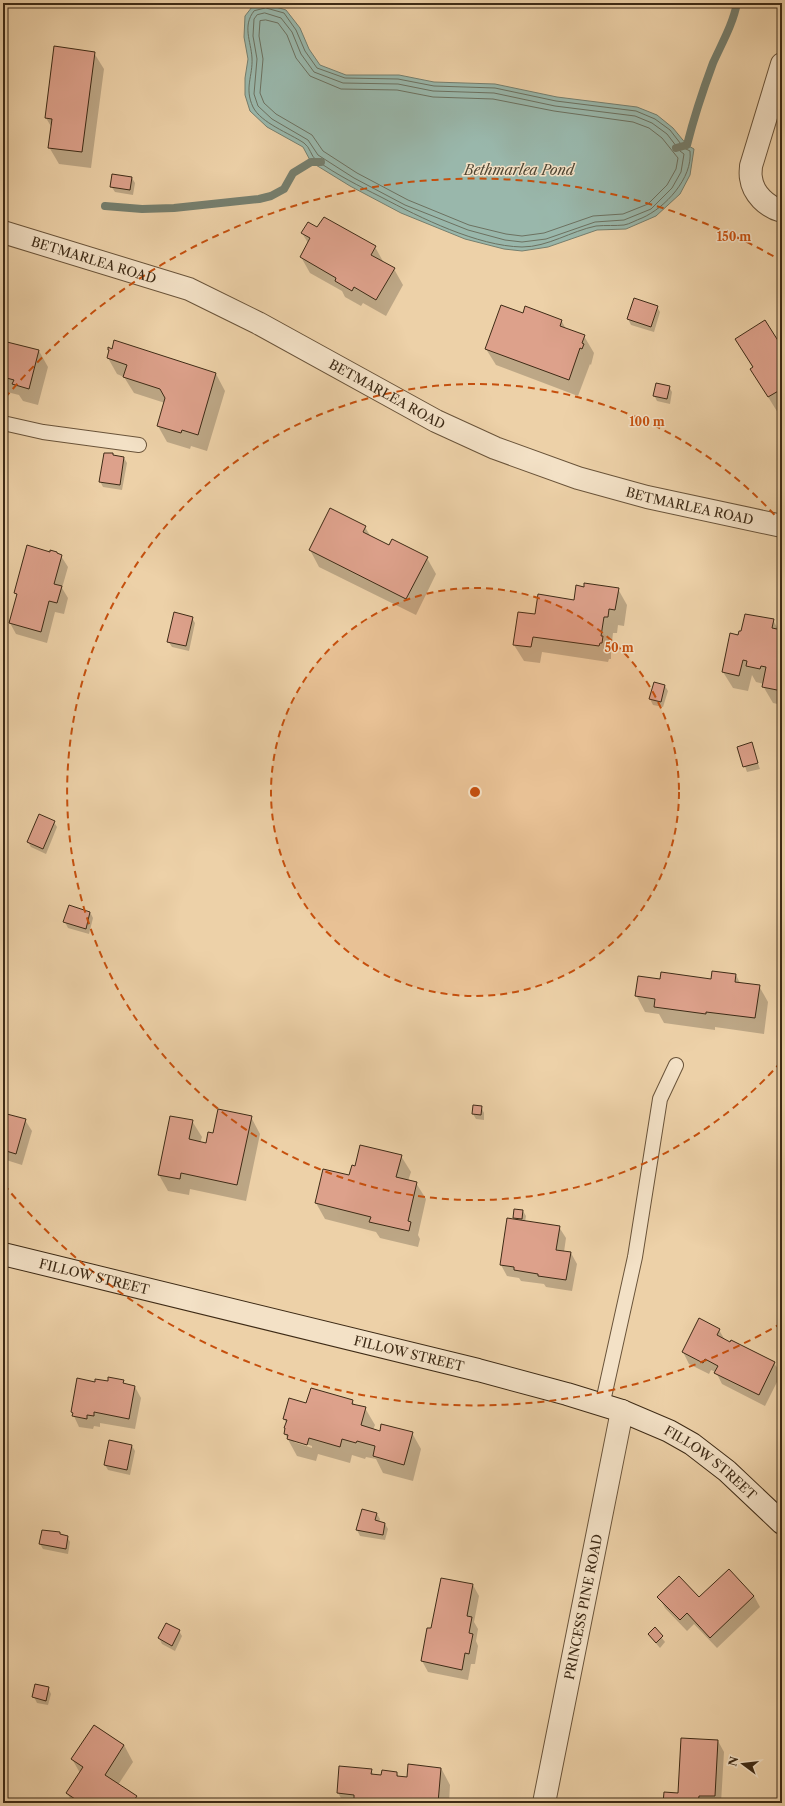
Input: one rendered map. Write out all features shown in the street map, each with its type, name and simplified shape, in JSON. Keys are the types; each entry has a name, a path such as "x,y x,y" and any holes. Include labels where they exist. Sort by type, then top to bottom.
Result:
{"street":[{"path":"782,64 752,166 750,178 755,191 763,202 782,211"},
{"name":"BETMARLEA ROAD","path":"3,232 189,289 258,323 436,421 495,448 585,480 647,497 782,526"},
{"name":"FILLOW STREET","path":"3,1254 478,1370 612,1408 669,1431 692,1444 727,1471 782,1524"},
{"name":"PRINCESS PINE ROAD","path":"544,1803 612,1408"}],"lane":[{"path":"3,423 43,432 139,445"},
{"path":"612,1408 660,1099 676,1065"}],"water":[{"name":"Bethmarlea Pond","path":"266,4 286,10 300,28 309,49 320,65 346,75 399,75 434,82 495,84 557,97 637,107 657,115 673,128 687,145 694,149 690,175 680,194 656,216 626,229 597,230 548,247 522,251 504,249 465,239 401,213 350,186 311,162 303,147 267,127 250,111 245,95 245,78 248,59 244,37 245,16 252,7"}],"building":[{"path":"54,46 95,52 82,152 48,148 52,119 45,118"},
{"path":"112,174 132,177 130,190 110,187"},
{"path":"324,217 376,246 371,255 395,268 376,300 354,287 352,291 335,281 336,278 300,257 310,238 301,233 308,222 317,227"},
{"path":"634,298 658,306 651,327 627,319"},
{"path":"501,305 523,313 525,306 562,320 560,326 585,335 582,343 584,344 582,349 580,348 569,380 485,349"},
{"path":"765,320 782,347 782,392 780,390 768,397 750,369 753,367 735,339"},
{"path":"114,340 216,373 198,435 182,430 181,433 157,426 165,398 160,389 123,377 127,365 107,358 109,350 108,347 112,349"},
{"path":"3,341 39,350 29,389 12,384 14,380 3,377"},
{"path":"656,383 670,386 667,399 653,396"},
{"path":"104,453 113,453 113,455 124,457 120,485 99,482"},
{"path":"330,508 366,526 363,532 389,545 392,539 428,557 406,599 309,550"},
{"path":"27,545 50,552 50,550 57,552 62,555 54,584 62,586 57,603 49,601 41,632 9,623 17,594 14,593"},
{"path":"584,583 619,588 615,610 609,609 608,617 604,617 601,636 603,636 602,643 600,643 599,646 533,637 531,647 513,645 518,612 535,614 538,594 574,600 576,585 584,587"},
{"path":"174,612 193,617 186,646 167,642"},
{"path":"745,614 774,619 772,628 782,630 782,691 762,687 766,667 761,666 760,669 746,666 747,661 743,660 739,676 722,672 730,633 738,635 739,631 741,631"},
{"path":"654,682 665,685 661,702 649,699"},
{"path":"752,742 758,763 743,767 737,747"},
{"path":"39,814 55,821 43,849 27,842"},
{"path":"69,905 90,912 86,929 63,922"},
{"path":"712,971 736,974 735,982 760,985 755,1018 706,1012 706,1014 654,1007 655,999 635,996 638,976 660,979 661,972 711,979"},
{"path":"473,1105 482,1106 481,1115 472,1114"},
{"path":"218,1109 252,1116 237,1185 181,1173 180,1179 158,1175 170,1116 193,1120 189,1139 206,1143 208,1132 213,1133"},
{"path":"3,1113 26,1119 16,1154 3,1150"},
{"path":"360,1145 402,1155 396,1177 417,1182 408,1221 411,1222 409,1231 369,1222 371,1217 315,1203 323,1169 349,1175 352,1165 355,1166"},
{"path":"514,1209 523,1210 522,1219 513,1218"},
{"path":"507,1218 560,1226 556,1250 571,1252 566,1280 538,1276 538,1274 514,1270 514,1267 500,1265"},
{"path":"699,1318 720,1329 717,1335 730,1342 731,1340 775,1362 759,1395 714,1373 718,1366 705,1359 703,1363 682,1352"},
{"path":"108,1377 124,1380 123,1383 135,1386 129,1419 94,1412 94,1416 87,1415 87,1419 72,1416 73,1413 71,1412 77,1378 95,1382 95,1379 108,1381"},
{"path":"311,1388 353,1400 352,1404 366,1407 361,1425 380,1431 381,1424 413,1432 404,1465 373,1456 375,1446 357,1441 356,1443 342,1439 340,1447 309,1438 307,1445 287,1439 288,1435 284,1434 284,1428 287,1420 283,1419 289,1398 306,1403"},
{"path":"109,1440 132,1445 127,1470 104,1465"},
{"path":"362,1509 377,1513 375,1520 385,1523 383,1535 356,1530"},
{"path":"42,1530 60,1532 60,1534 68,1536 66,1549 39,1544"},
{"path":"729,1569 754,1596 710,1638 687,1613 680,1620 657,1597 679,1576 699,1597"},
{"path":"441,1578 473,1584 467,1616 472,1617 469,1633 473,1634 469,1654 465,1653 462,1670 421,1661 427,1628 431,1628"},
{"path":"166,1623 180,1630 172,1646 158,1638"},
{"path":"655,1627 663,1636 656,1643 648,1634"},
{"path":"35,1684 49,1687 46,1701 32,1697"},
{"path":"94,1725 124,1745 105,1775 137,1796 132,1803 81,1803 66,1793 83,1767 71,1759"},
{"path":"681,1738 718,1740 715,1796 699,1796 698,1803 663,1803 664,1792 678,1793"},
{"path":"408,1764 441,1768 438,1803 362,1803 354,1802 354,1795 337,1793 339,1766 372,1769 371,1774 381,1775 382,1770 397,1772 397,1776 407,1777"}],"waterway":[{"path":"676,148 687,145 713,63 730,26 737,3"},
{"path":"105,206 142,209 174,208 259,199 271,196 284,189 293,173 311,162 321,162"}]}
